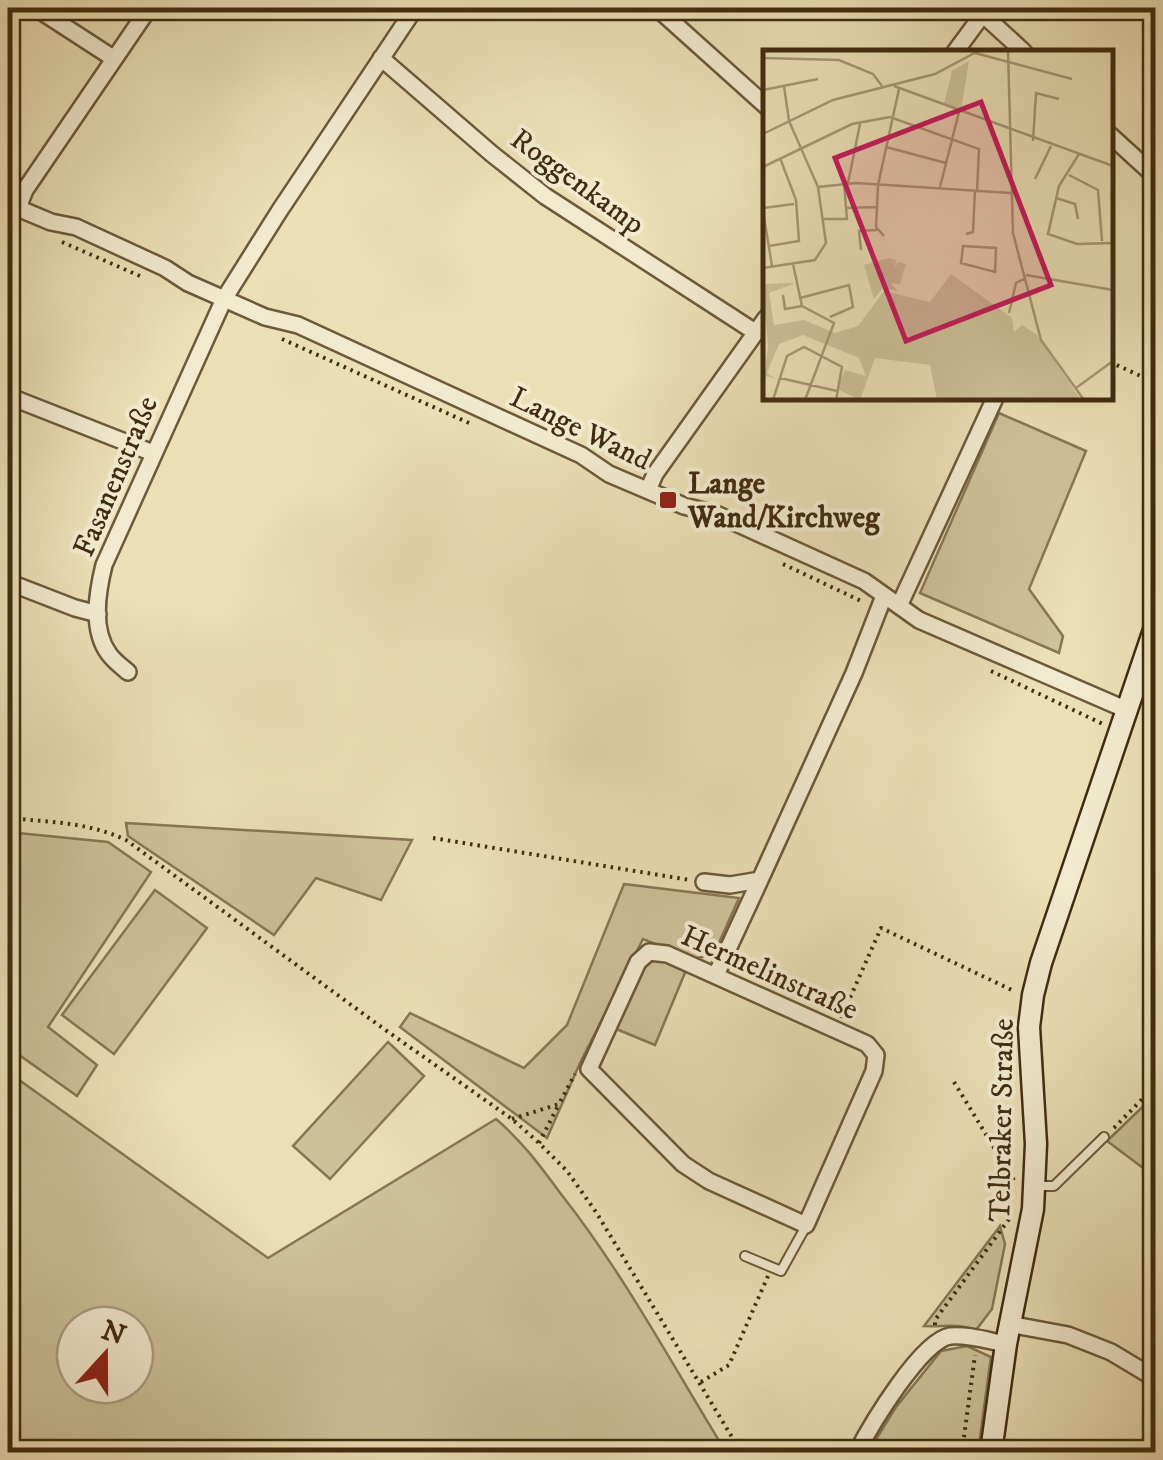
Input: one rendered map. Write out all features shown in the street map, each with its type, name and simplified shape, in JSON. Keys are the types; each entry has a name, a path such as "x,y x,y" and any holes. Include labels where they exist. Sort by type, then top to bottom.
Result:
{"street":[{"path":"36,8 114,58"},
{"path":"13,206 149,8"},
{"name":"Fasanenstraße","path":"128,672 110,656 99,636 97,590 104,565 224,299 414,8"},
{"path":"657,8 763,103"},
{"path":"956,50 980,11 1022,50"},
{"name":"Roggenkamp","path":"381,58 545,196 755,332"},
{"path":"1113,137 1156,177"},
{"name":"Lange Wand","path":"13,206 51,222 76,227 265,318 298,326 581,456 608,474 684,506 716,514 864,581 919,620 1127,710"},
{"path":"648,490 763,322"},
{"path":"8,396 154,453"},
{"path":"899,606 994,400"},
{"path":"8,582 98,614"},
{"path":"716,975 854,673 884,596"},
{"name":"Telbraker Straße","path":"990,1452 1007,1334 1029,1236 1029,1190 1036,1144 1029,1027 1033,995 1156,624"},
{"path":"704,882 730,885 760,880"},
{"name":"Hermelinstraße","path":"589,1069 638,962 649,952 666,954 716,975 868,1044 876,1055 874,1071 806,1225"},
{"path":"589,1069 683,1164 708,1181 806,1225"},
{"path":"856,1452 872,1422 926,1350 937,1340 953,1336 980,1339 1007,1334 1068,1335 1110,1352 1156,1379"}],"lane":[{"path":"1029,1190 1054,1186 1104,1137"},
{"path":"745,1256 782,1271 806,1225"}],"path":[{"path":"60,241 148,280"},
{"path":"272,335 470,424"},
{"path":"1113,363 1156,383"},
{"path":"772,559 868,604 876,614"},
{"path":"983,667 1119,732"},
{"path":"8,818 81,825 126,840 539,1142 596,1212 741,1452"},
{"path":"433,838 704,882"},
{"path":"835,1030 881,928 1019,994 1033,995"},
{"path":"539,1142 580,1065 589,1069"},
{"path":"954,1082 1029,1190"},
{"path":"1104,1137 1156,1085"},
{"path":"512,1119 559,1104"},
{"path":"937,1340 935,1320 1018,1204"},
{"path":"700,1383 729,1365 772,1267"},
{"path":"962,1452 980,1339"}],"shaded area":[{"path":"999,413 1086,451 1029,589 1063,636 1059,653 920,593"},
{"path":"126,823 412,840 381,900 316,878 274,935 128,836"},
{"path":"8,832 108,842 151,872 48,1027 97,1065 77,1096 8,1047"},
{"path":"624,884 739,898 714,954 694,959 643,939 547,1138 400,1027 410,1013 524,1068 567,1025"},
{"path":"155,890 207,928 114,1054 62,1015"},
{"path":"649,952 689,963 655,1045 609,1026"},
{"path":"388,1042 424,1076 330,1179 293,1146"},
{"path":"8,1072 268,1258 496,1119 538,1164 606,1256 726,1452 8,1452"},
{"path":"1155,1095 1155,1177 1107,1141"},
{"path":"1000,1226 1005,1244 992,1309 976,1330 924,1326"},
{"path":"967,1346 991,1357 978,1452 868,1452 896,1407 941,1351"}],"place":[{"name":"Lange Wand/Kirchweg","path":"668,500"}]}
